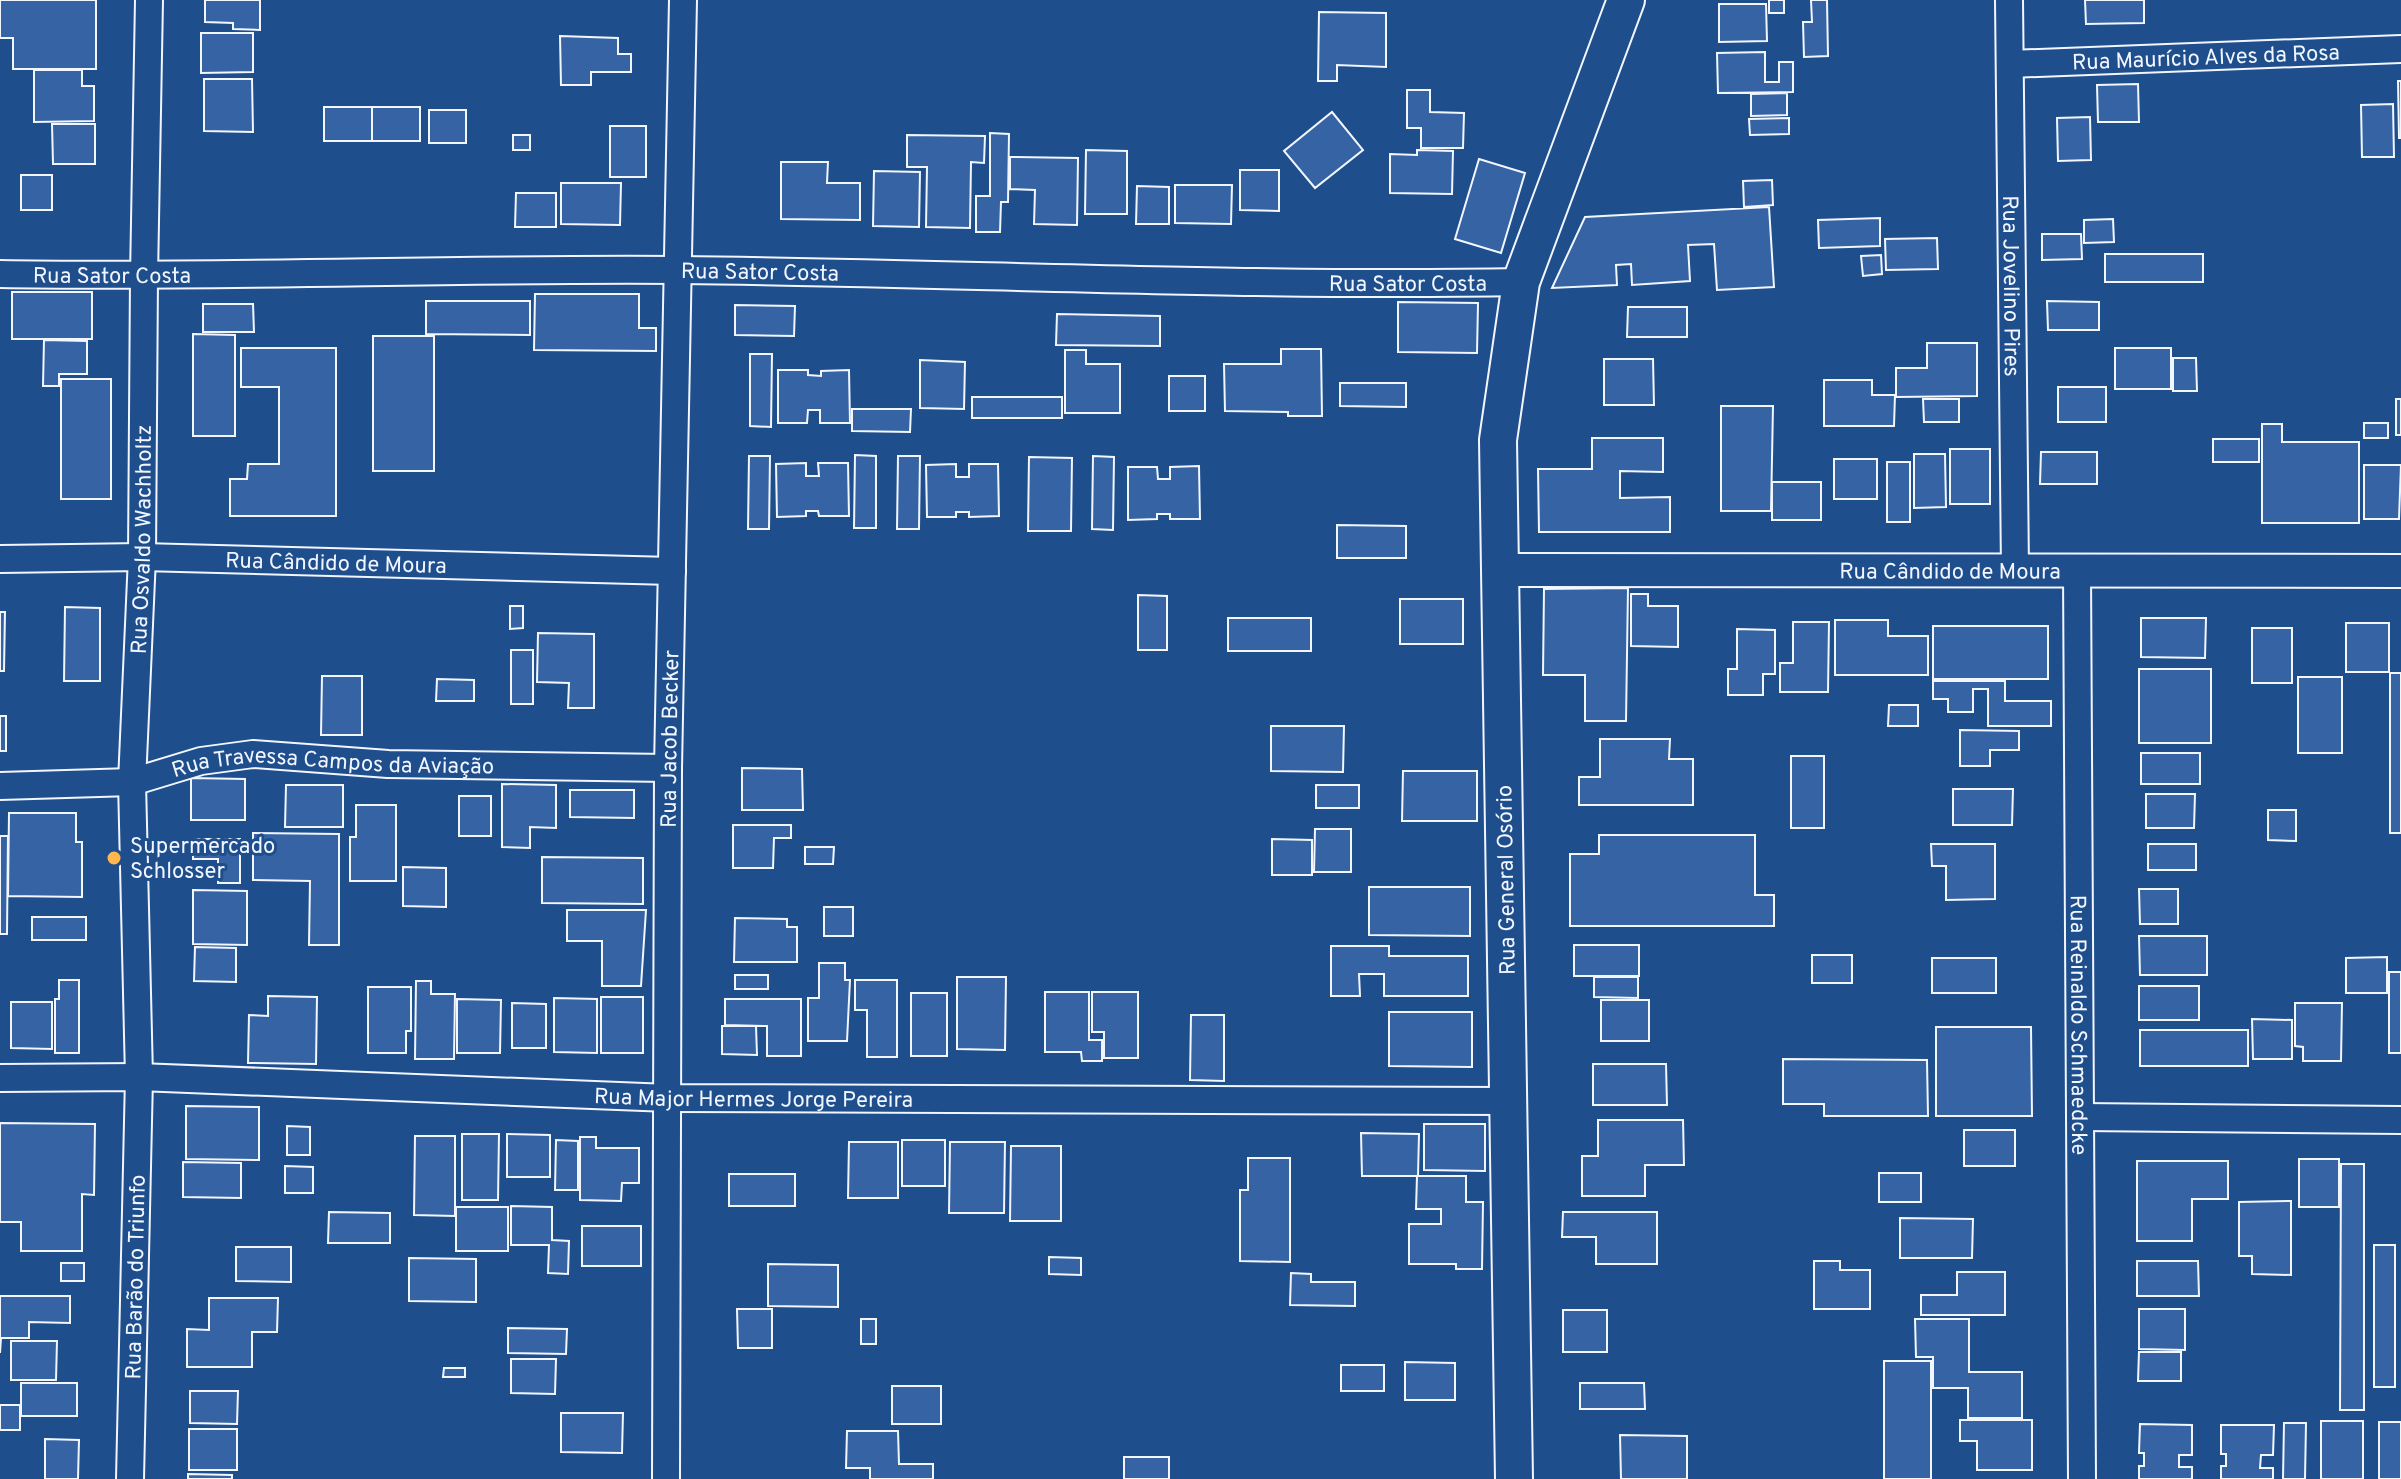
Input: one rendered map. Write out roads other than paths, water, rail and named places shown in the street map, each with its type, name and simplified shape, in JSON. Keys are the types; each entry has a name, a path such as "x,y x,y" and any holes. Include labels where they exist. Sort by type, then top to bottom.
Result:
{"main road":[{"name":"Rua General Osório","path":"1514,1479 1498,440 1521,282 1626,0"}],"street":[{"name":"Rua Osvaldo Wachholtz","path":"139,1077 132,782 142,557 149,0"},
{"name":"Rua Jacob Becker","path":"666,1479 668,768 683,0"},
{"name":"Rua Jovelino Pires","path":"2009,0 2015,571"},
{"name":"Rua Maurício Alves da Rosa","path":"2010,64 2401,49"},
{"name":"Rua Sator Costa","path":"0,274 144,277 678,270 1231,283 1521,282"},
{"name":"Rua Cândido de Moura","path":"0,559 142,557 672,571"},
{"name":"Rua Cândido de Moura","path":"1500,570 2401,571"},
{"name":"Rua Reinaldo Schmaedcke","path":"2077,571 2082,1479"},
{"name":"Rua Travessa Campos da Aviação","path":"0,786 132,782 201,761 253,754 388,764 668,768"},
{"name":"Rua Major Hermes Jorge Pereira","path":"0,1078 139,1077 669,1098 1508,1101"},
{"name":"Rua Barão do Triunfo","path":"130,1479 139,1077"},
{"path":"2081,1117 2401,1120"}],"place":[{"name":"Supermercado Schlosser","path":"114,858"}]}
